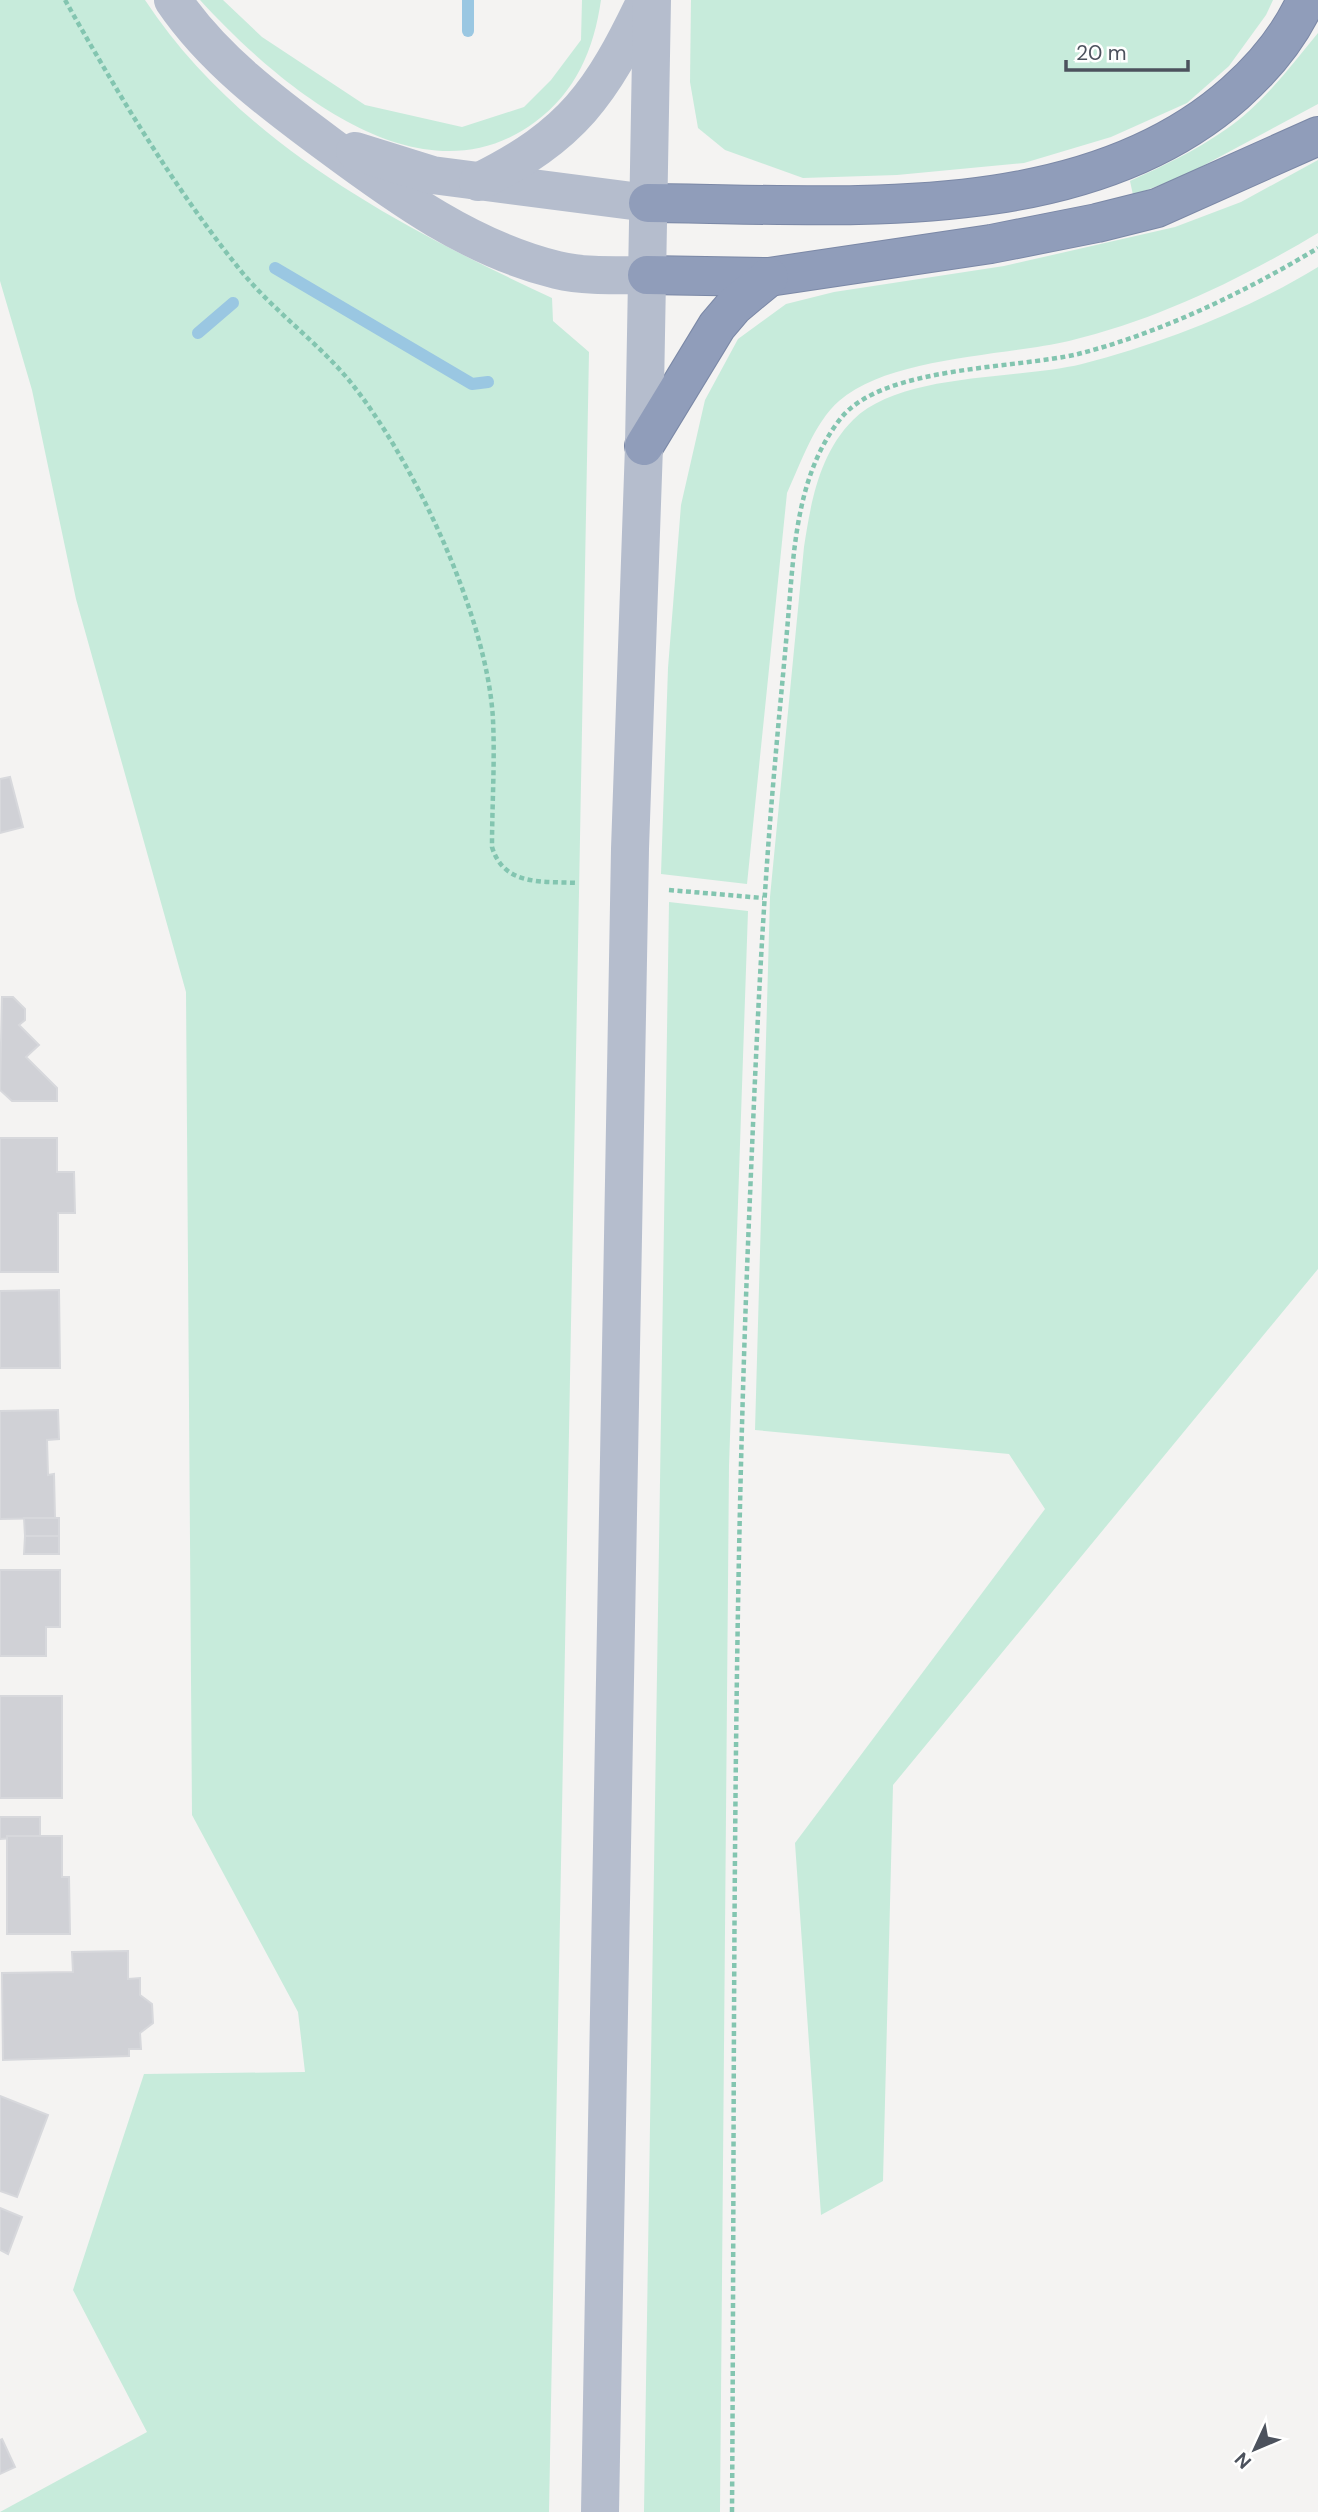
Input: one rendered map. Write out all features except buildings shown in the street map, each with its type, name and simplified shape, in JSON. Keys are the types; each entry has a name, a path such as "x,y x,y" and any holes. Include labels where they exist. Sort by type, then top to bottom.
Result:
{"highway":[{"path":"648,203 878,204 939,201 1084,175 1161,145 1218,108 1266,62 1288,33 1306,0"},
{"path":"647,275 769,277 991,244 1145,211 1225,179 1318,136"},
{"path":"644,446 717,326 734,306 769,277"}],"main road":[{"path":"173,0 206,41 246,81 415,208 498,250 558,270 604,275 647,275"},
{"path":"478,182 518,162 570,123 601,84 646,0"},
{"path":"600,2512 630,863 644,446 652,0"},
{"path":"325,142 432,175 648,203"}],"path":[{"path":"65,0 111,81 208,228 269,304 346,377 394,441 427,507 475,627 493,719 492,847 496,862 506,871 524,880 578,883"},
{"path":"732,2512 738,1466 763,898 794,550 804,491 824,444 845,412 880,390 924,378 1079,353 1172,321 1287,266 1318,248"},
{"path":"664,889 763,898"}],"green space":[{"path":"0,0 145,0 184,51 227,97 275,139 381,210 438,242 552,298 553,321 589,352 549,2512 0,2512 147,2432 73,2290 144,2074 305,2072 298,2012 192,1815 186,992 76,599 32,390 0,281"},
{"path":"200,0 223,0 262,37 365,105 462,127 524,107 551,80 581,40 582,0 601,0 594,36 581,68 562,97 549,110 535,122 491,145 445,151 399,143 353,125 310,98 269,67"},
{"path":"691,0 1273,0 1266,15 1229,66 1187,103 1111,137 1024,163 897,175 803,178 725,150 698,128 690,82"},
{"path":"1318,33 1318,104 1182,177 1133,195 1130,181 1202,145 1251,109 1275,85"},
{"path":"1318,160 1318,233 1229,282 1134,322 1069,341 948,360 887,375 861,386 830,410 809,444 787,493 747,884 661,874 668,668 681,505 705,400 738,339 786,304 834,292 1004,266 1175,227 1241,202"},
{"path":"1318,267 1318,1269 893,1785 883,2181 821,2215 795,1843 1045,1509 1009,1454 755,1430 770,897 804,547 818,479 841,433 874,404 929,385 1055,369 1112,356 1203,324 1262,298"},
{"path":"669,902 748,911 729,1466 720,2512 644,2512"}],"waterway":[{"path":"468,0 468,31"},
{"path":"275,268 472,384 488,382"},
{"path":"198,333 233,303"}]}
